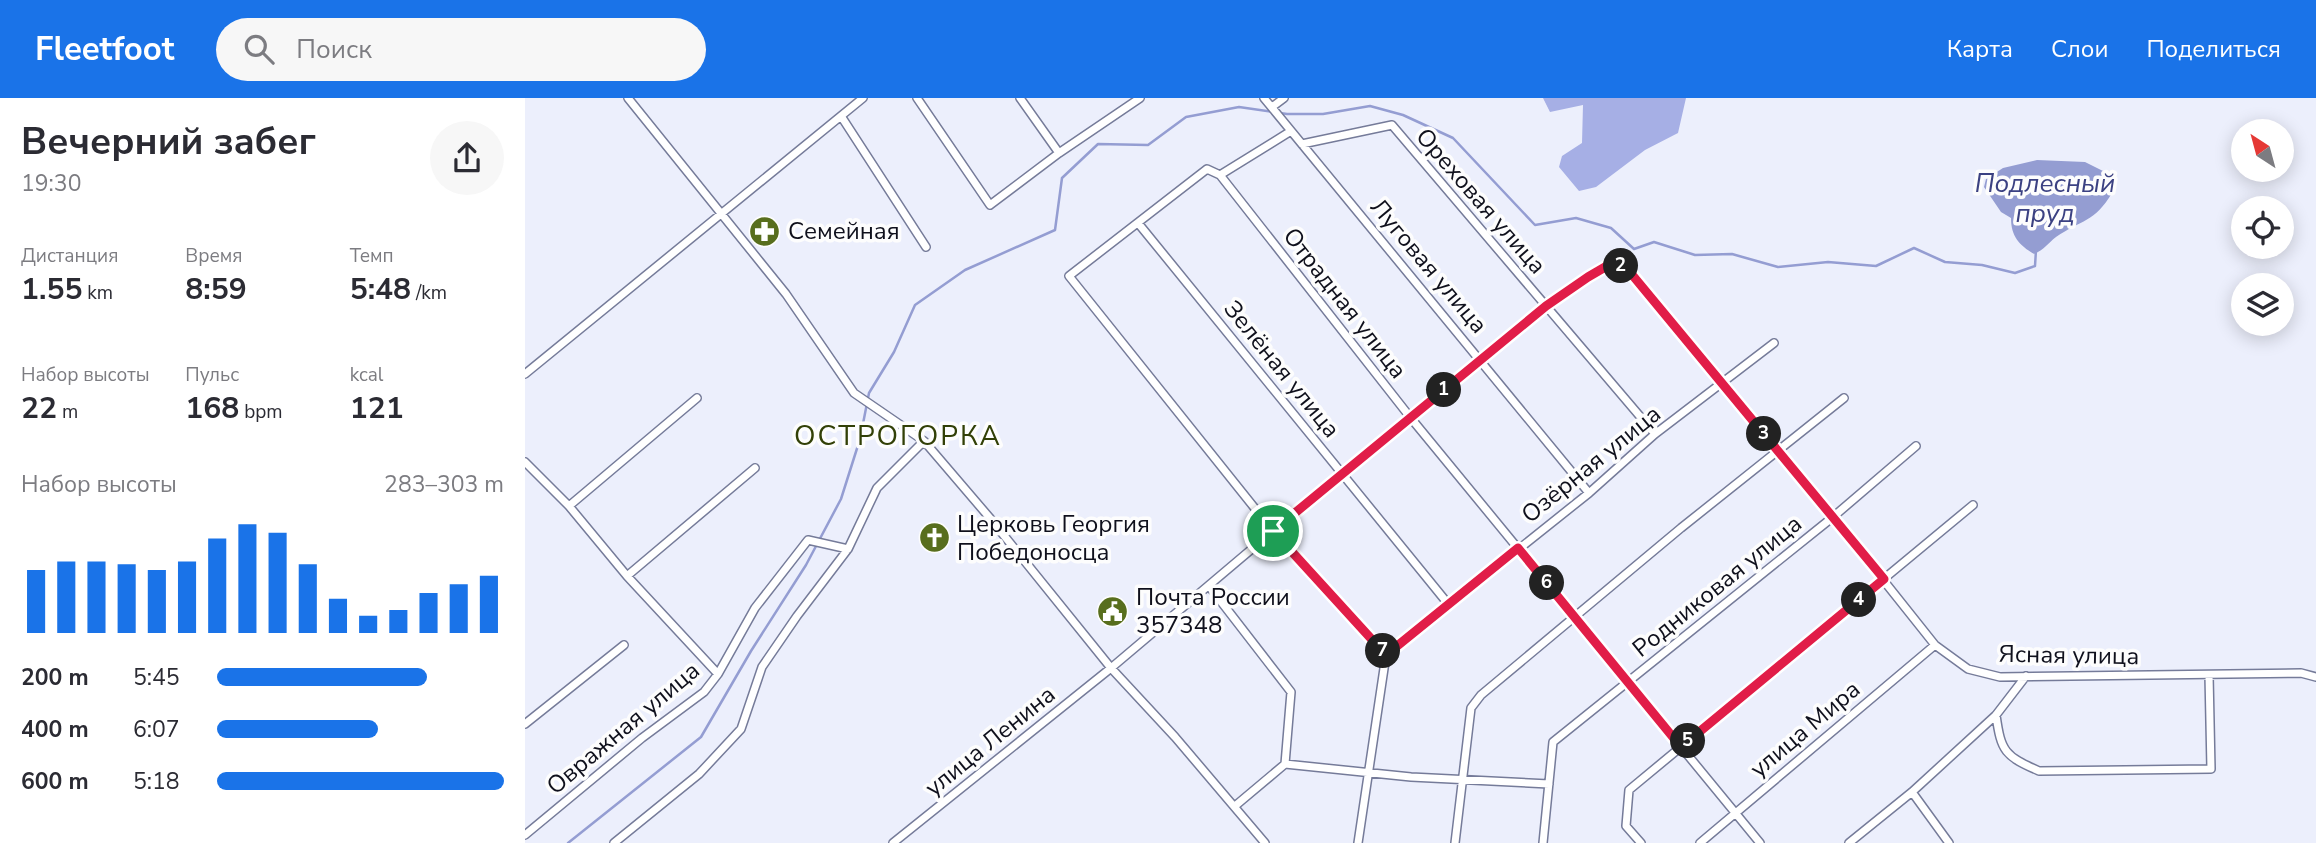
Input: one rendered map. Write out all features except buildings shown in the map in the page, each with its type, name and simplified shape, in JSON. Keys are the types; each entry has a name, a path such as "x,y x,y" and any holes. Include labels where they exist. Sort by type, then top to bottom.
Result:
{"street":[{"path":"628,98 786,294 854,393 925,441 1111,668 1265,843"},
{"path":"525,374 863,98"},
{"path":"917,98 990,205 1059,153 1140,98"},
{"path":"1020,98 1059,153"},
{"path":"1265,98 1272,107 1284,98"},
{"name":"Луговая улица","path":"1272,107 1589,492"},
{"path":"841,116 926,247"},
{"name":"Ореховая улица","path":"1302,144 1392,125 1655,434"},
{"path":"1291,131 1220,175 1207,169 1069,276 1273,531 1386,655 1358,843"},
{"name":"Отрадная улица","path":"1220,175 1410,417 1760,843"},
{"name":"Зелёная улица","path":"1138,223 1449,604"},
{"name":"улица Ленина","path":"893,843 1111,668 1546,306 1612,263 1629,271"},
{"name":"Ясная улица","path":"1629,271 1884,579 1935,645 1968,669 2000,677 2301,673 2316,677"},
{"name":"Озёрная улица","path":"1386,655 1589,492 1655,434 1774,343"},
{"path":"569,506 697,398"},
{"path":"1455,843 1471,708 1481,695 1681,528 1844,398"},
{"path":"614,843 699,774 741,729 762,667 848,549 877,488 925,441"},
{"name":"Родниковая улица","path":"1543,843 1553,742 1833,517 1916,446"},
{"path":"525,462 569,506 627,576 717,674"},
{"path":"627,576 755,468"},
{"path":"1641,843 1626,826 1629,789 1973,505"},
{"name":"Овражная улица","path":"525,835 642,738 704,692 755,608 808,540 848,549"},
{"path":"1209,586 1291,692 1285,764 1235,806"},
{"path":"525,724 624,645"},
{"name":"улица Мира","path":"1700,843 1935,645"},
{"path":"1996,715 2000,741 2013,760 2039,771 2211,769 2209,675"},
{"path":"1849,843 1912,792 1996,715 2026,676"},
{"path":"1285,764 1411,777 1549,784"},
{"path":"1912,792 1948,843"}],"shaded area":[{"path":"1543,98 1686,98 1678,133 1645,150 1596,187 1579,191 1559,167 1562,156 1582,143 1583,105 1550,112"}],"water":[{"name":"Подлесный пруд","path":"2037,160 2085,162 2105,172 2112,193 2100,210 2034,254 2017,239 2012,230 2011,218 2001,212 1984,187 1986,179 2003,168"}],"waterway":[{"path":"568,843 701,737 751,651 806,565 841,499 860,439 869,393 894,352 915,305 965,270 1055,230 1062,178 1098,144 1148,145 1186,117 1239,107 1287,114 1323,114 1370,106 1403,115 1453,138 1535,225 1576,218 1611,228 1634,249 1654,242 1695,255 1732,254 1778,267 1828,262 1876,266 1914,248 1945,262 1982,265 2015,273 2035,266 2036,250"}],"place":[{"name":"Семейная","path":"765,231"},
{"name":"Церковь Георгия Победоносца","path":"934,538"},
{"name":"Почта России 357348","path":"1113,611"}],"district":[{"name":"ОСТРОГОРКА","path":"898,435"}],"route":[{"path":"1612,263 1629,271 1884,579 1681,747 1518,548 1386,655 1273,531 1546,306 1612,263"}]}
